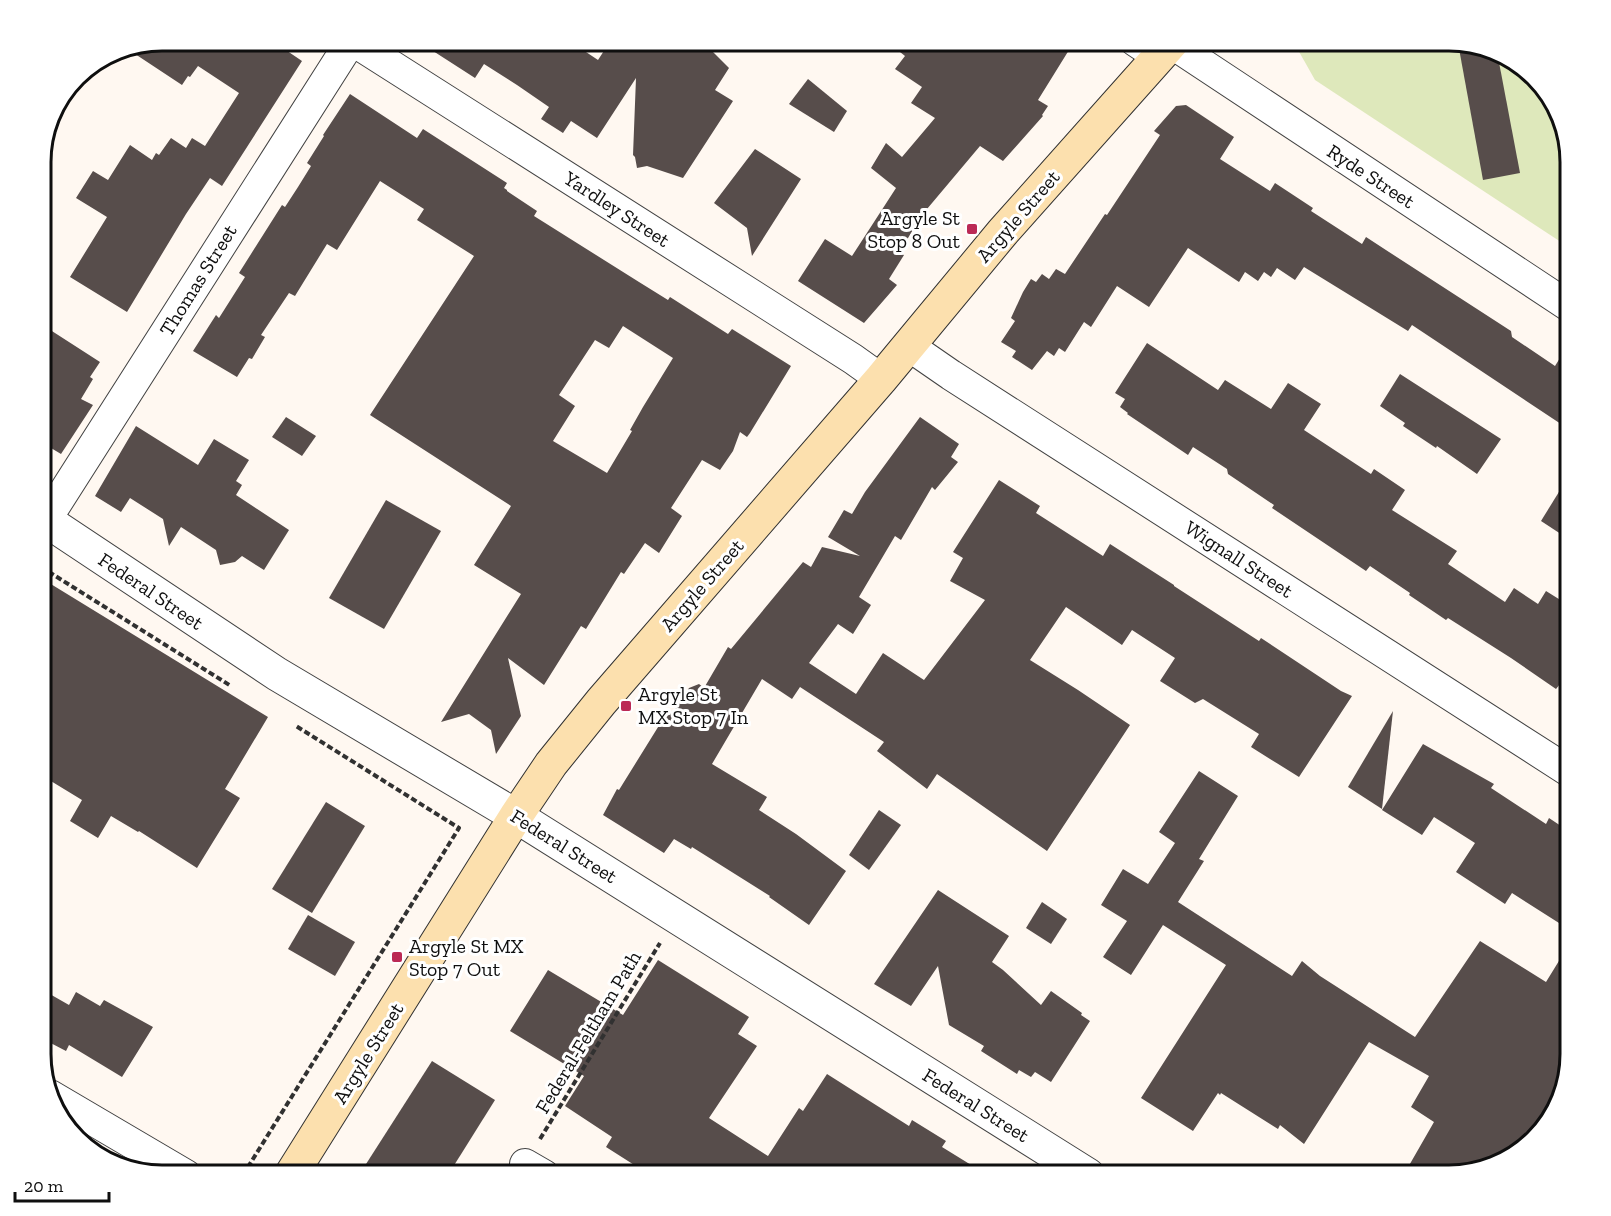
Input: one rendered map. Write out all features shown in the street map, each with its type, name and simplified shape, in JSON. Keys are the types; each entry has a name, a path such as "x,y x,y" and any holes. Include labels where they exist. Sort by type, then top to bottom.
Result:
{"main road":[{"name":"Argyle Street","path":"298,1165 516,816 551,764 601,702 909,346 1155,51"}],"street":[{"name":"Thomas Street","path":"51,507 345,51"},
{"name":"Yardley Street","path":"369,51 881,379"},
{"name":"Ryde Street","path":"1169,51 1560,301"},
{"name":"Wignall Street","path":"909,346 1560,766"},
{"name":"Federal Street","path":"51,524 277,674 516,816 1071,1165"},
{"path":"62,1102 168,1165"}],"path":[{"path":"250,1165 459,828"},
{"name":"Federal-Feltham Path","path":"538,1165 676,916"}],"green space":[{"path":"1299,51 1456,51 1498,62 1532,89 1552,120 1560,162 1560,241 1315,80"}],"building":[{"path":"162,51 287,51 302,61 222,186 210,178 127,312 70,277 107,217 76,198 93,171 108,180 130,145 152,160 156,153 159,155 171,138 186,148 192,138 205,146 239,93 198,66 182,85 136,54"},
{"path":"433,51 584,51 598,60 604,51 712,51 729,68 715,90 733,101 683,178 647,166 637,168 633,155 636,78 597,138 571,121 563,133 541,119 549,107 484,64 475,78"},
{"path":"899,51 1068,51 1038,100 1048,106 1043,116 1003,161 980,146 926,208 899,253 904,255 889,279 897,285 864,323 798,281 825,239 852,256 896,188 871,168 886,143 902,157 935,118 911,103 922,87 895,69 905,56"},
{"path":"1460,52 1499,63 1520,173 1483,180"},
{"path":"808,79 847,111 834,132 789,104"},
{"path":"350,94 417,138 423,129 507,183 504,188 507,191 537,211 534,216 668,300 670,297 728,334 732,329 791,366 747,437 740,432 733,451 720,470 702,460 671,508 682,516 659,553 645,543 624,574 621,572 586,629 581,626 544,685 508,658 521,716 496,754 491,730 469,714 441,722 521,594 474,565 511,506 370,415 474,256 417,220 424,209 380,181 337,250 327,244 295,296 289,293 261,335 265,337 252,359 249,358 237,377 193,351 216,315 219,318 245,277 239,273 282,205 285,207 311,166 307,163","holes":["623,326 673,358 607,473 553,441 575,406 559,395 595,340 609,348"]},
{"path":"1186,105 1234,137 1220,159 1270,191 1275,183 1313,208 1311,211 1362,244 1366,237 1511,331 1512,337 1555,366 1560,358 1560,423 1412,325 1408,331 1304,267 1295,280 1277,268 1271,277 1264,272 1258,281 1245,272 1239,282 1188,248 1149,307 1117,286 1091,327 1084,322 1065,352 1059,348 1054,356 1047,351 1032,370 1012,357 1016,351 1001,342 1015,321 1011,318 1031,279 1036,282 1042,274 1049,279 1056,269 1065,274 1160,135 1154,131 1176,106"},
{"path":"755,149 801,179 752,256 747,228 714,203"},
{"path":"51,330 100,362 90,377 93,379 81,399 93,405 61,454 51,448"},
{"path":"1147,343 1218,390 1225,380 1271,409 1288,383 1321,404 1304,430 1371,474 1374,469 1405,490 1392,510 1457,551 1448,564 1505,602 1514,588 1538,604 1546,591 1560,600 1560,684 1556,689 1448,618 1446,620 1370,566 1366,571 1272,508 1274,505 1228,474 1227,469 1193,447 1188,455 1127,414 1120,407 1125,399 1115,393"},
{"path":"1400,374 1501,439 1477,474 1403,426 1405,423 1380,406"},
{"path":"286,417 316,436 302,456 272,437"},
{"path":"920,417 959,444 951,457 958,462 935,490 932,487 901,540 895,536 859,597 871,605 853,634 838,624 809,663 856,694 883,653 924,680 985,600 950,581 963,558 953,552 999,480 1040,506 1036,513 1103,556 1110,544 1259,641 1261,638 1352,696 1299,777 1251,747 1259,734 1203,699 1195,703 1160,681 1175,658 1132,630 1122,645 1066,607 1030,660 1130,725 1047,851 937,774 927,789 877,751 884,742 800,687 792,699 762,679 712,764 767,797 759,810 846,871 809,925 770,896 692,847 691,849 674,839 664,853 603,815 617,789 619,790 668,711 672,714 689,688 699,684 704,688 728,647 731,649 803,562 811,567 822,547 860,556 828,537 844,510 852,514 865,492"},
{"path":"136,426 198,465 214,439 249,460 236,481 242,485 236,495 289,530 264,570 242,556 235,562 220,565 216,550 181,527 169,546 163,519 130,498 121,512 95,496"},
{"path":"1560,490 1560,533 1541,521"},
{"path":"386,500 441,531 384,629 329,598"},
{"path":"51,584 268,717 225,789 240,798 197,868 111,816 98,838 70,821 82,800 51,781"},
{"path":"1393,711 1382,809 1348,787"},
{"path":"1423,744 1494,784 1491,788 1546,824 1549,818 1560,825 1560,924 1512,893 1505,904 1456,872 1475,843 1434,817 1422,835 1382,810"},
{"path":"1199,771 1238,796 1199,859 1204,861 1178,902 1292,976 1302,961 1320,976 1415,1037 1480,941 1546,982 1560,959 1559,1068 1552,1096 1537,1121 1516,1142 1498,1154 1484,1159 1463,1164 1409,1165 1434,1122 1411,1107 1429,1076 1369,1042 1304,1144 1280,1125 1278,1129 1221,1093 1220,1095 1218,1093 1193,1131 1141,1098 1226,965 1163,925 1131,975 1103,957 1127,921 1101,905 1123,869 1148,884 1175,843 1159,832"},
{"path":"326,802 365,826 312,913 272,889"},
{"path":"879,810 901,825 869,870 849,855"},
{"path":"938,890 1009,936 992,962 1041,1005 1051,991 1090,1021 1051,1082 1035,1072 1031,1077 1019,1070 1017,1074 981,1051 984,1046 949,1025 938,966 911,1006 874,984"},
{"path":"1042,902 1067,919 1051,944 1026,928"},
{"path":"308,915 355,942 335,976 288,949"},
{"path":"658,960 749,1017 738,1034 757,1046 709,1118 768,1156 799,1108 803,1111 827,1074 909,1126 912,1120 946,1141 942,1147 971,1165 634,1165 606,1147 612,1137 565,1106 584,1076 510,1031 548,970 623,1015"},
{"path":"76,992 100,1006 104,1000 153,1027 122,1077 69,1045 66,1051 51,1043 51,995 69,1005"},
{"path":"432,1061 495,1100 454,1165 365,1165"}],"place":[{"name":"Argyle St Stop 8 Out","path":"972,229"},
{"name":"Argyle St MX Stop 7 In","path":"626,706"},
{"name":"Argyle St MX Stop 7 Out","path":"397,957"}]}
